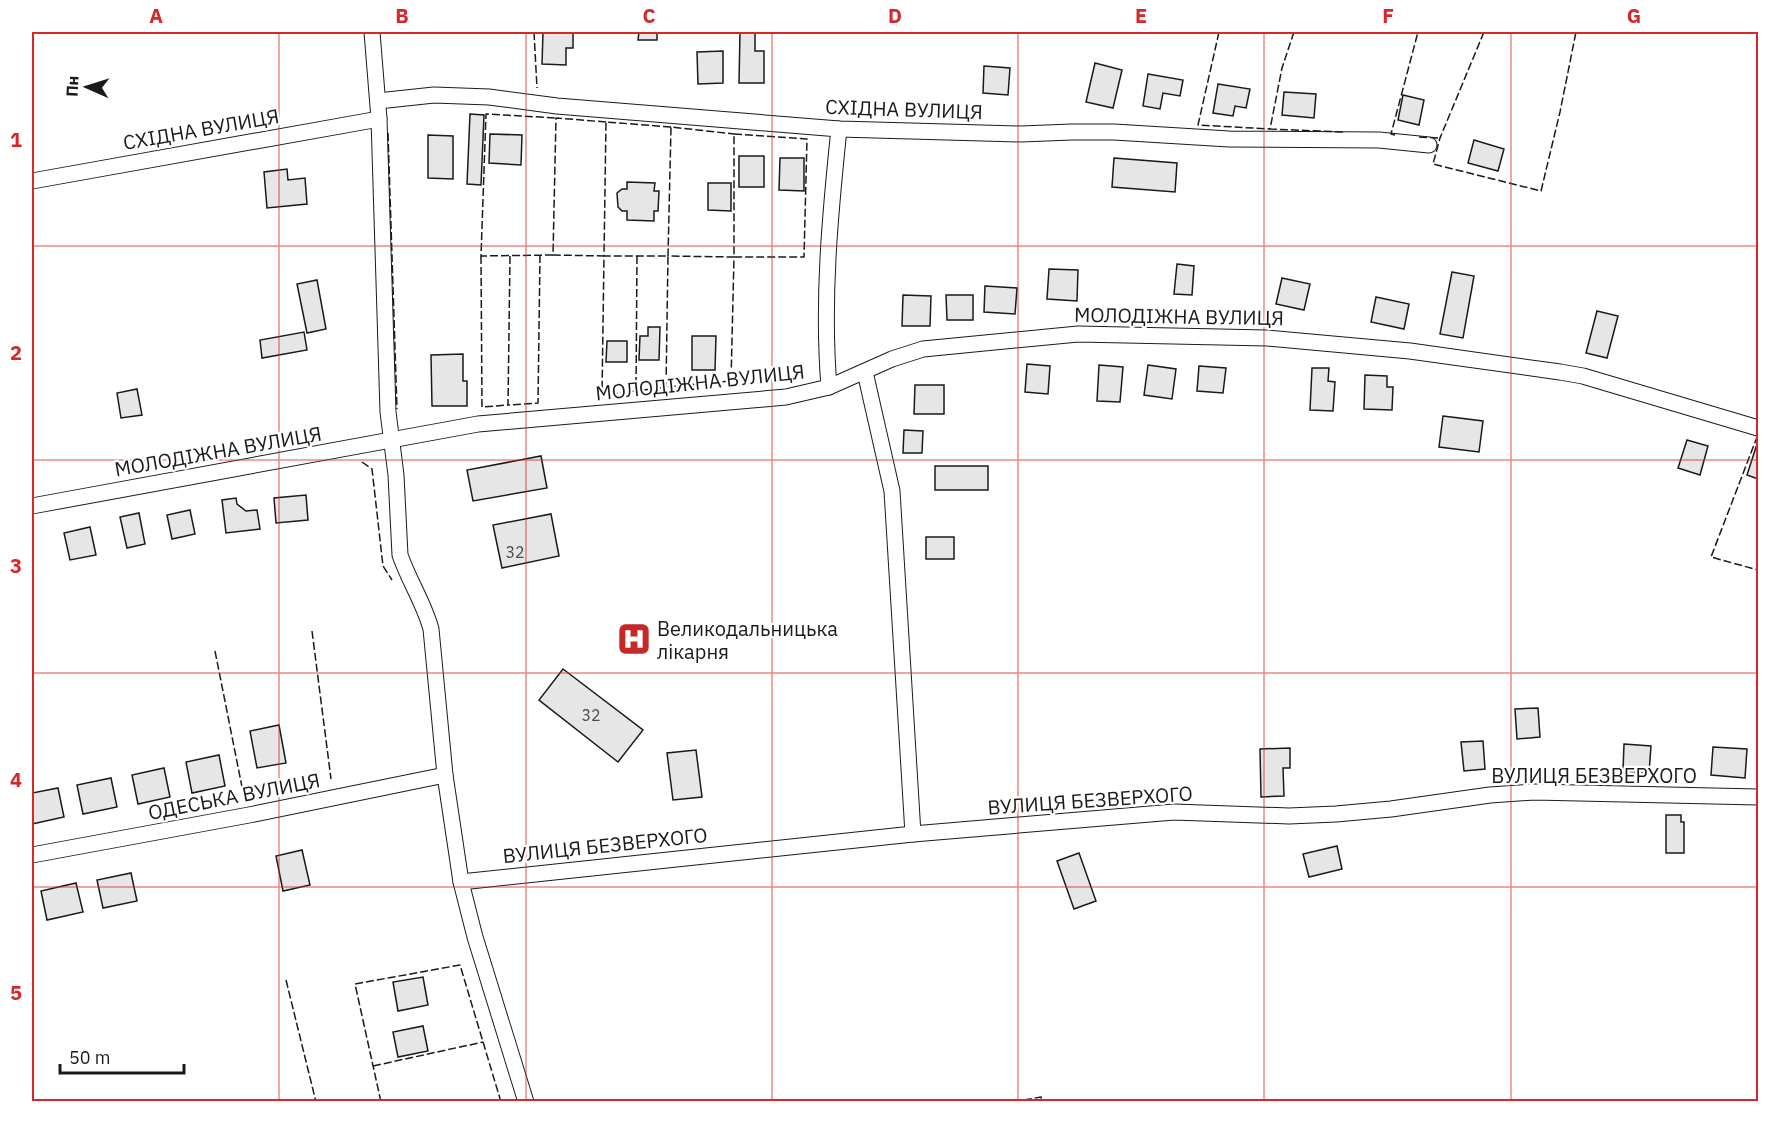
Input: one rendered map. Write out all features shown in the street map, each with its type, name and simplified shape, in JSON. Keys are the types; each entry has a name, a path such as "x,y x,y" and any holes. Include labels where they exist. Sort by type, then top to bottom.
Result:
{"street":[{"path":"372,32 379,119 390,440 396,475 400,555 404,568 426,611 431,629 445,775 461,882 475,937 526,1101"},
{"name":"СХІДНА ВУЛИЦЯ","path":"378,101 434,95 489,98 557,106 838,129 1021,134 1114,132 1229,140 1379,140 1429,145"},
{"name":"СХІДНА ВУЛИЦЯ","path":"32,181 379,119"},
{"path":"829,387 825,317 838,129"},
{"name":"МОЛОДІЖНА ВУЛИЦЯ","path":"32,506 478,424 786,397 829,387 892,359 923,349 1061,335 1267,338 1410,351 1583,376 1758,428"},
{"path":"865,372 892,491 914,834"},
{"name":"ОДЕСЬКА ВУЛИЦЯ","path":"32,855 249,815 445,775"},
{"name":"ВУЛИЦЯ БЕЗВЕРХОГО","path":"461,882 914,834 1174,812 1289,816 1336,814 1511,793 1571,792 1758,797"}],"building":[{"path":"543,32 573,32 573,48 566,48 566,65 542,64"},
{"path":"639,32 657,32 657,40 638,40"},
{"path":"740,32 755,32 755,51 764,51 764,83 739,83"},
{"path":"723,51 723,83 698,84 697,52"},
{"path":"1095,63 1122,70 1113,108 1086,102"},
{"path":"984,66 1010,68 1008,95 983,93"},
{"path":"1148,74 1183,80 1180,96 1163,93 1160,109 1143,106"},
{"path":"1218,84 1250,89 1246,108 1235,106 1233,116 1213,113"},
{"path":"1284,92 1316,94 1314,118 1282,115"},
{"path":"1403,95 1424,100 1419,125 1398,120"},
{"path":"470,114 484,115 481,185 467,184"},
{"path":"490,134 522,135 521,165 489,163"},
{"path":"428,135 453,136 453,179 428,178"},
{"path":"1474,140 1504,149 1498,171 1468,163"},
{"path":"739,156 764,156 764,187 739,187"},
{"path":"780,158 804,158 804,191 779,190"},
{"path":"1114,158 1177,163 1175,192 1112,187"},
{"path":"287,169 288,180 305,178 307,204 267,208 264,172"},
{"path":"627,182 655,183 654,191 659,191 658,211 654,211 654,221 627,220 627,211 622,211 618,207 617,193 622,189 627,189"},
{"path":"708,183 731,183 731,211 708,210"},
{"path":"1177,264 1194,266 1192,295 1174,294"},
{"path":"1049,269 1078,270 1077,301 1047,299"},
{"path":"1452,272 1474,276 1463,338 1440,334"},
{"path":"1282,278 1310,284 1304,310 1276,304"},
{"path":"317,280 326,329 307,333 297,284"},
{"path":"985,286 1017,288 1015,314 984,312"},
{"path":"903,295 931,296 930,326 902,326"},
{"path":"946,295 973,295 973,320 947,320"},
{"path":"1376,297 1409,304 1404,329 1371,322"},
{"path":"1597,311 1618,316 1607,358 1586,353"},
{"path":"648,327 660,327 659,360 639,360 640,336 648,336"},
{"path":"304,332 307,350 262,358 260,340"},
{"path":"692,336 716,336 715,370 692,370"},
{"path":"607,341 627,341 627,362 606,362"},
{"path":"463,354 463,381 467,381 467,406 432,406 431,355"},
{"path":"1027,364 1050,366 1048,394 1025,392"},
{"path":"1099,365 1123,367 1120,402 1097,401"},
{"path":"1148,365 1176,369 1172,399 1144,395"},
{"path":"1199,366 1226,368 1223,393 1197,391"},
{"path":"1312,368 1329,368 1328,381 1335,382 1333,411 1310,410"},
{"path":"1365,375 1387,376 1387,387 1393,387 1392,410 1364,409"},
{"path":"915,385 944,385 944,414 914,414"},
{"path":"137,389 142,415 121,418 117,393"},
{"path":"1443,416 1483,421 1479,452 1439,447"},
{"path":"904,430 923,431 922,453 903,453"},
{"path":"1687,440 1708,446 1700,475 1678,468"},
{"path":"1756,447 1758,448 1758,479 1747,475"},
{"path":"541,456 547,488 473,501 467,470"},
{"path":"935,466 988,466 988,490 935,490"},
{"path":"306,495 308,520 276,523 274,498"},
{"path":"236,498 237,504 246,511 257,510 260,529 226,533 222,500"},
{"path":"190,510 195,534 172,539 167,515"},
{"path":"139,513 145,544 127,548 120,517"},
{"path":"551,514 559,556 502,568 493,525"},
{"path":"90,527 96,555 70,560 64,533"},
{"path":"926,537 954,537 954,559 926,559"},
{"path":"563,669 643,730 618,762 539,700"},
{"path":"1538,708 1540,737 1517,739 1515,709"},
{"path":"279,725 286,763 257,768 250,731"},
{"path":"1483,741 1485,769 1464,771 1461,742"},
{"path":"1624,744 1651,746 1649,773 1623,771"},
{"path":"1713,747 1747,749 1745,778 1711,775"},
{"path":"1290,748 1290,768 1283,768 1284,796 1261,797 1260,749"},
{"path":"696,750 702,797 673,800 667,753"},
{"path":"219,755 225,786 192,793 186,762"},
{"path":"164,768 170,797 138,804 132,775"},
{"path":"111,778 117,807 83,814 77,785"},
{"path":"58,788 64,817 32,824 32,793"},
{"path":"1666,815 1681,815 1681,822 1684,822 1684,853 1666,853"},
{"path":"1337,846 1342,869 1309,877 1303,854"},
{"path":"302,850 310,885 283,891 276,856"},
{"path":"1079,853 1096,901 1074,909 1057,861"},
{"path":"131,873 137,901 103,908 97,880"},
{"path":"76,883 83,912 47,920 41,891"},
{"path":"423,977 428,1005 398,1011 393,982"},
{"path":"423,1026 428,1051 398,1057 393,1032"}],"fence":[{"path":"534,32 537,88"},
{"path":"1219,32 1198,125 1270,129"},
{"path":"1294,32 1282,68 1270,129 1343,132"},
{"path":"1395,135 1391,134 1418,32"},
{"path":"1484,32 1440,138 1433,164 1541,191 1576,32"},
{"path":"553,255 481,256 486,114 556,118"},
{"path":"606,122 556,118 553,255 604,256 602,395 636,391"},
{"path":"671,127 606,122 604,256 668,256 666,387 731,381 734,257 668,256 671,127 734,134"},
{"path":"388,133 397,409"},
{"path":"734,134 807,139 804,257 734,257 734,134"},
{"path":"1419,137 1440,138"},
{"path":"481,256 482,407 508,405"},
{"path":"510,256 508,405 538,403 540,256"},
{"path":"637,256 636,391 666,387"},
{"path":"1758,438 1711,557 1758,570"},
{"path":"362,462 372,469 383,566 392,580"},
{"path":"312,631 331,779"},
{"path":"215,651 244,797"},
{"path":"381,1102 355,984 460,965 501,1102"},
{"path":"286,980 316,1102"},
{"path":"373,1066 483,1042"},
{"path":"1013,1102 1041,1097 1042,1102"}],"place":[{"name":"Великодальницька лікарня","path":"634,639"}]}
